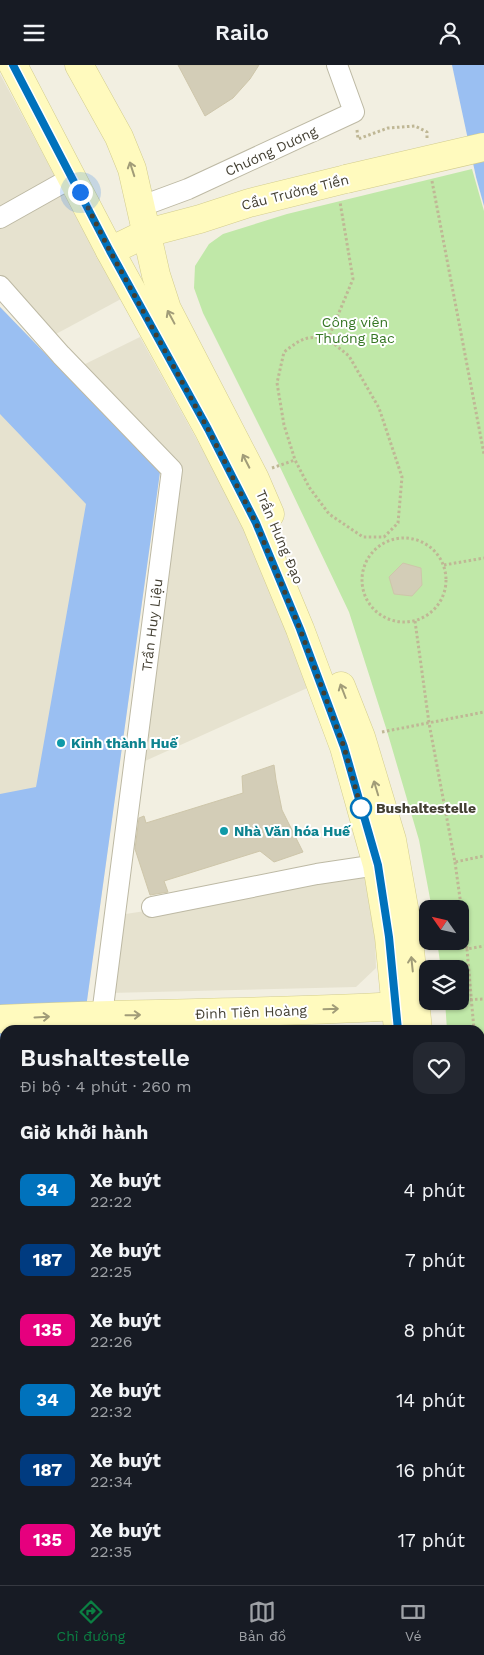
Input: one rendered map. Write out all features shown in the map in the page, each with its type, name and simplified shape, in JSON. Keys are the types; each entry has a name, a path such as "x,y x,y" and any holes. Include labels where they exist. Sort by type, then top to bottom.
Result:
{"main road":[{"name":"Trần Hưng Đạo","path":"13,65 110,251 208,429 256,523 300,629 344,747 378,865 389,937 407,1018"},
{"name":"Trần Hưng Đạo","path":"80,65 119,137 132,169 142,206 156,275 167,309 255,479 320,629 360,737 392,840 408,930 407,1018"},
{"name":"Cầu Trường Tiền","path":"110,251 147,233 200,219 249,203 342,187 484,147"},
{"name":"Đinh Tiên Hoàng","path":"0,1019 407,1018"}],"street":[{"path":"337,65 354,112"},
{"name":"Chương Dương","path":"142,206 188,189 354,112"},
{"path":"0,218 72,177"},
{"name":"Trần Huy Liệu","path":"0,286 62,355 172,470 97,1020"},
{"path":"152,907 317,874 378,865"}],"path":[{"path":"354,112 358,139 388,128 415,126 426,132 428,141"},
{"path":"432,177 484,454"},
{"path":"328,339 353,279 342,187"},
{"path":"314,336 328,339 349,356 379,408 402,477 398,523 384,537 363,537 329,514 309,487 295,460 284,425 277,383 284,352 300,340 314,336"},
{"path":"271,468 295,460"},
{"path":"384,537 387,541"},
{"path":"400,538 414,539 427,544 437,553 444,565 446,579 444,593 438,605 428,615 415,621 401,623 388,619 376,612 367,601 362,588 362,574 366,560 375,549 387,541 400,538"},
{"path":"444,565 484,558"},
{"path":"415,621 429,723 460,900"},
{"path":"376,733 484,712"},
{"path":"455,862 484,856"},
{"path":"469,949 484,946"},
{"path":"467,950 474,1025"},
{"path":"471,1000 484,999"}],"shaded area":[{"path":"0,74 121,299 43,341 0,293"},
{"name":"Kinh thành Huế","path":"0,307 160,472 85,1015 87,1025 0,1025"},
{"path":"140,337 274,579 314,685 125,770 164,468 75,369"},
{"path":"373,876 376,968 356,987 109,993 106,917"}],"green space":[{"name":"Công viên Thương Bạc","path":"472,169 484,211 484,1025 447,1025 446,1010 469,1010 469,960 440,960 438,950 469,950 469,900 430,900 419,840 349,612 279,465 203,313 194,288 195,266 209,244 223,234 287,214"}],"water":[{"path":"452,65 484,65 484,206 476,177"},
{"name":"Kinh thành Huế","path":"0,307 160,472 85,1015 87,1025 0,1025 0,794 36,787 86,504 0,414"}],"building":[{"path":"178,65 259,65 250,79 233,98 205,116"},
{"path":"403,563 421,568 422,585 412,596 394,594 389,577"},
{"name":"Nhà Văn hóa Huế","path":"274,765 282,810 303,852 274,862 260,851 164,881 168,892 150,895 135,849 139,818 144,816 146,823 243,793 242,776"}],"bus line":[{"name":"34","path":"13,65 110,251 208,429 256,523 300,629 344,747 378,865 389,937 398,1025"}],"place":[{"name":"Kinh thành Huế","path":"61,743"},
{"name":"Bushaltestelle","path":"361,808"},
{"name":"Nhà Văn hóa Huế","path":"224,831"}],"route":[{"path":"80,192 110,251 208,429 256,523 300,629 344,747 363,815 361,808"}]}
